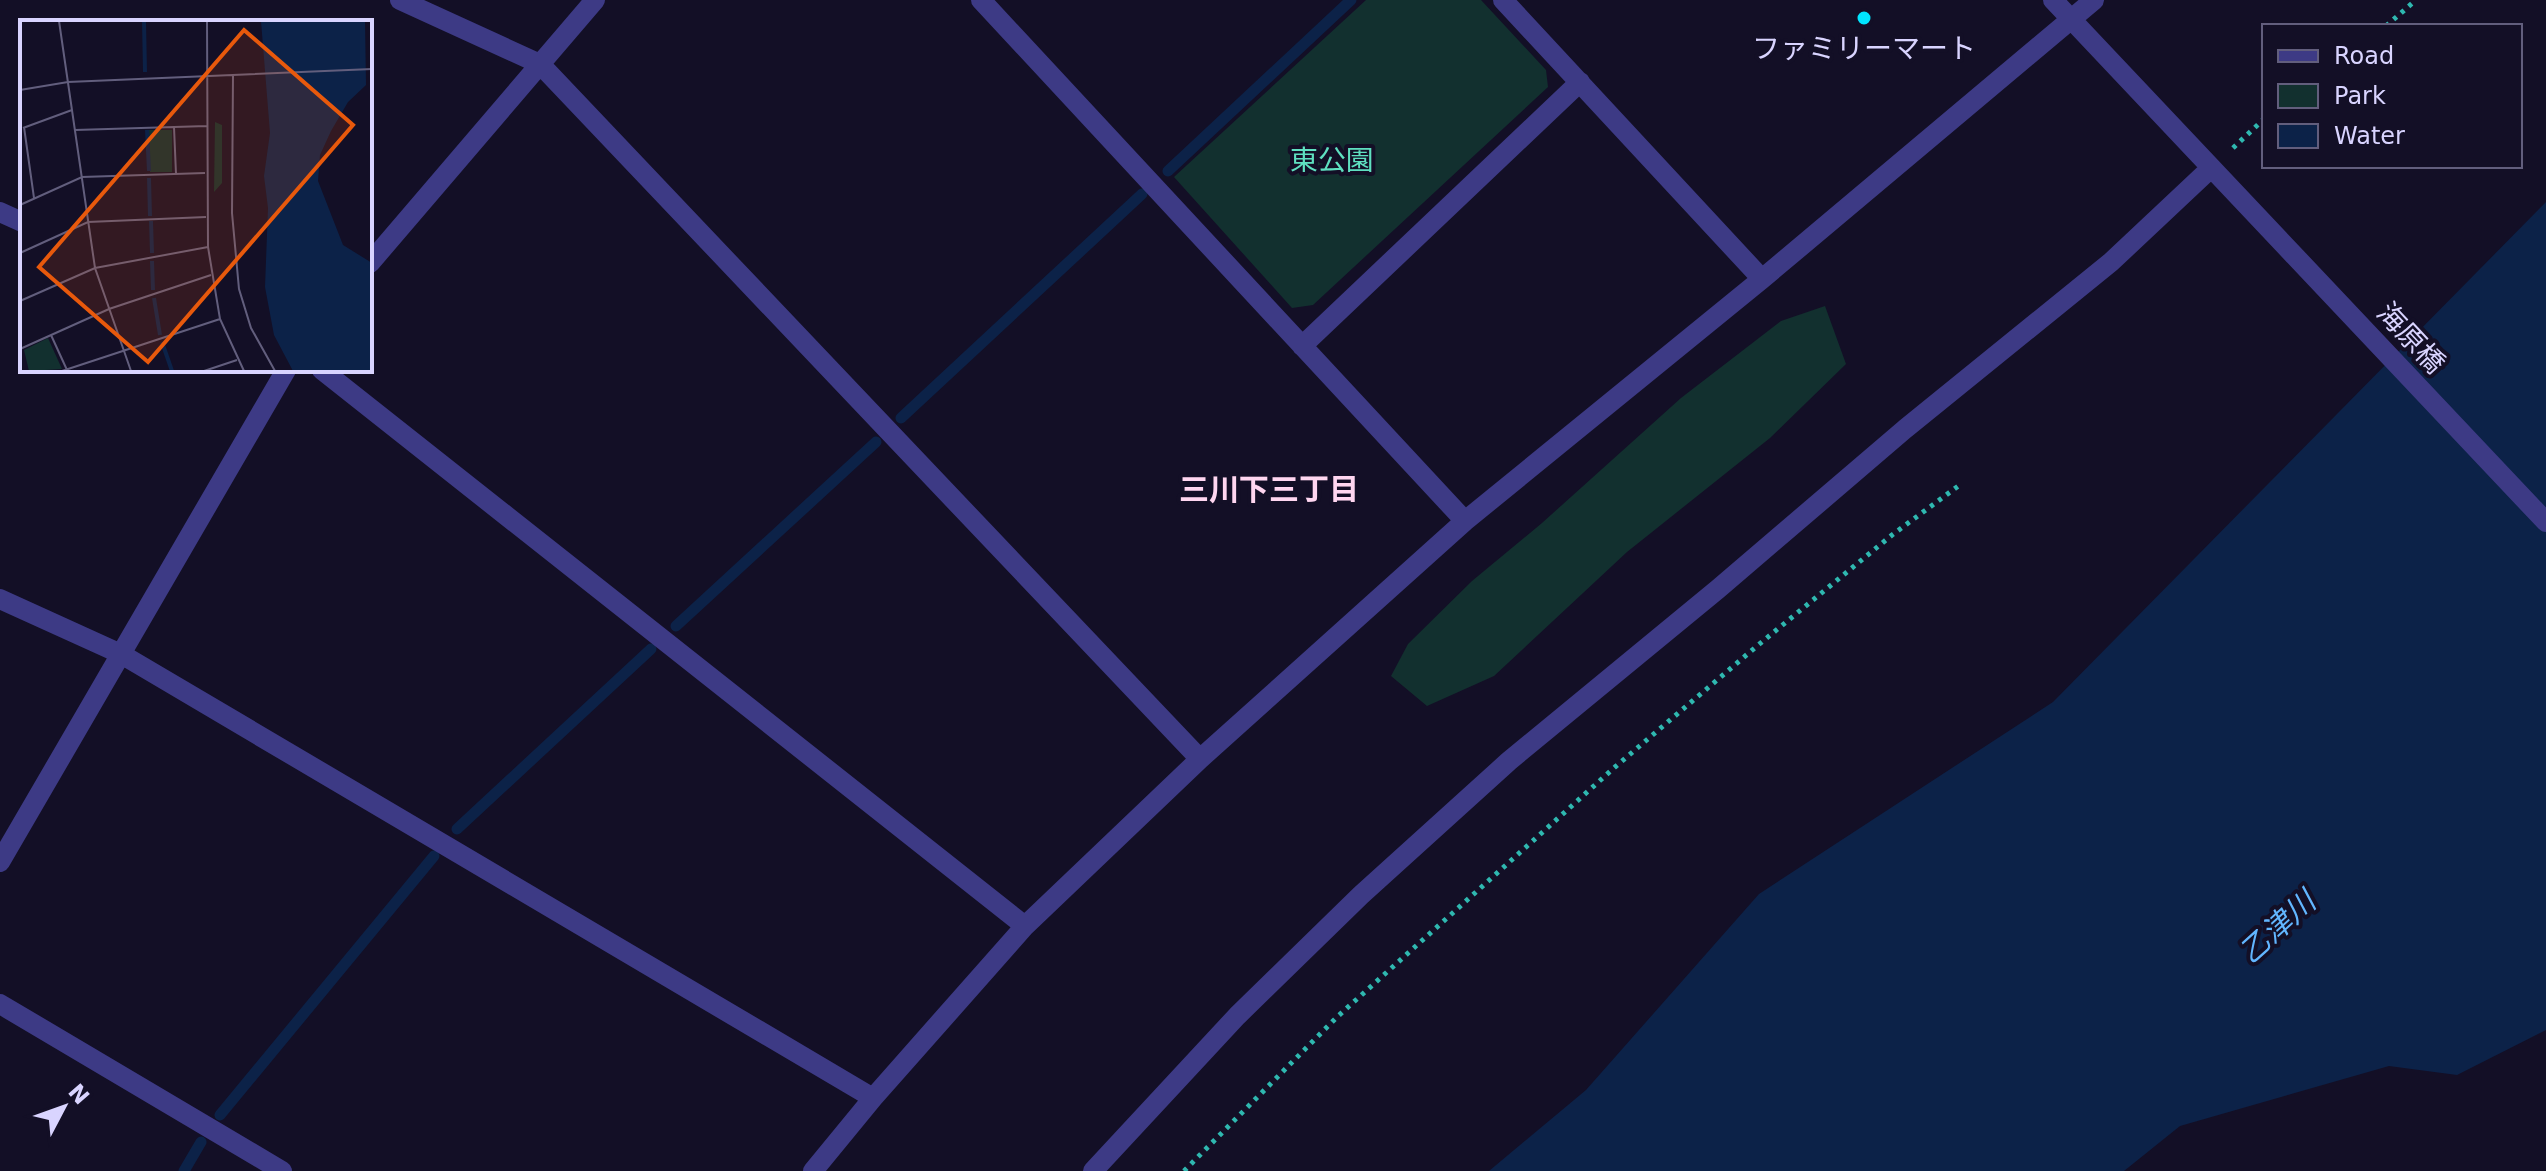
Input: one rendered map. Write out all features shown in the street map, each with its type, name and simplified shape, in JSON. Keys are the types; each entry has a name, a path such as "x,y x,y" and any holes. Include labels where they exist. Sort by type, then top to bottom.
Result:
{"street":[{"path":"400,0 540,64 1200,759"},
{"path":"372,261 595,0"},
{"path":"981,0 1465,521"},
{"path":"1503,0 1762,279"},
{"name":"海原橋","path":"2053,0 2546,522"},
{"path":"813,1171 1025,926 1200,759 1465,521 1762,279 2094,0"},
{"path":"1302,346 1580,82"},
{"path":"1093,1171 1237,1016 1361,895 1509,761 1718,589 1905,429 2111,262 2211,168"},
{"path":"0,212 20,221"},
{"path":"0,862 285,372"},
{"path":"325,372 1025,926"},
{"path":"0,599 121,654 873,1098"},
{"path":"0,1004 282,1171"}],"path":[{"path":"2388,24 2416,0"},
{"path":"2211,168 2262,121"},
{"path":"1184,1171 1337,1017 1615,767 1892,535 1961,484"}],"green space":[{"name":"東公園","path":"1366,0 1481,0 1546,70 1548,87 1313,305 1292,308 1174,177"},
{"path":"1825,306 1846,364 1770,438 1627,552 1494,676 1427,706 1391,676 1408,644 1472,581 1542,523 1681,398 1781,321"}],"water":[{"name":"乙津川","path":"2546,202 2546,1030 2457,1075 2389,1066 2180,1126 2124,1171 1489,1171 1586,1090 1759,894 2053,702"}],"waterway":[{"path":"1168,171 1351,0"},
{"path":"901,418 1142,194"},
{"path":"676,626 876,442"},
{"path":"457,829 651,649"},
{"path":"220,1115 434,856"},
{"path":"184,1171 201,1142"}],"place":[{"name":"ファミリーマート","path":"1864,18"}],"district":[{"name":"三川下三丁目","path":"1269,489"}]}
